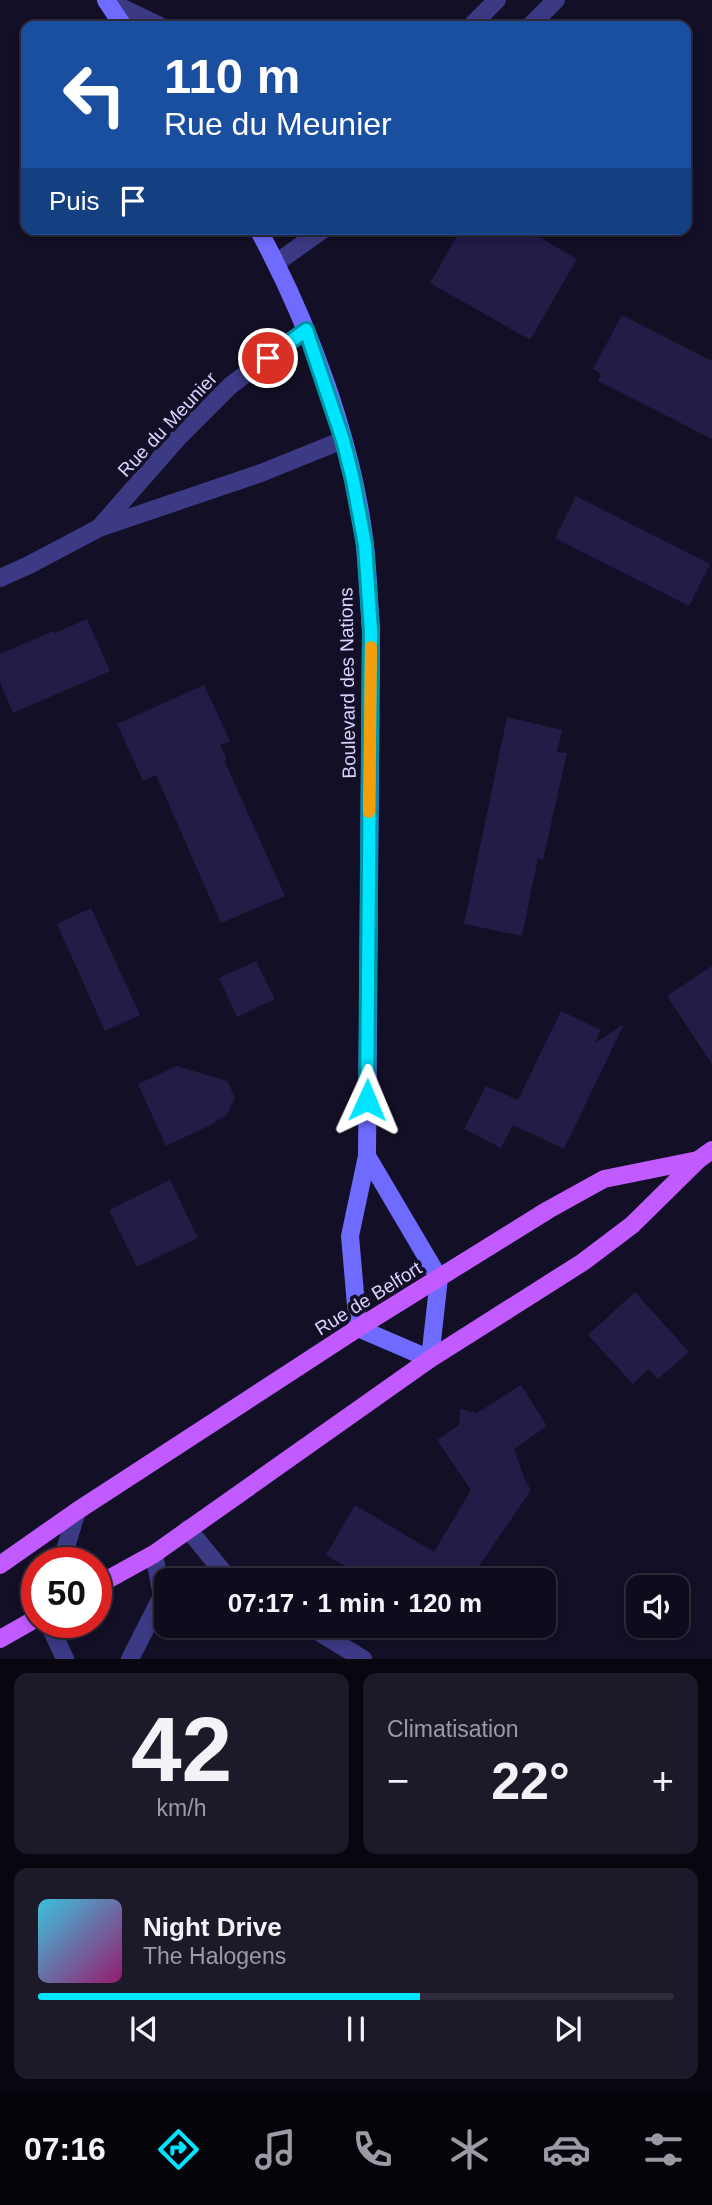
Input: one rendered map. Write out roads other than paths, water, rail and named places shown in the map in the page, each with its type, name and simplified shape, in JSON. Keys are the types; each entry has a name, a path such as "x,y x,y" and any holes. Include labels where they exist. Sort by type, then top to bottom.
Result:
{"main road":[{"path":"106,0 119,21"},
{"name":"Boulevard des Nations","path":"261,235 306,330 343,440 365,545 371,631 367,1156 350,1236 358,1328"},
{"name":"Rue de Belfort","path":"0,1565 77,1511 358,1328 548,1210 604,1179 705,1155"},
{"name":"Rue de Belfort","path":"112,1577 155,1554 430,1359 583,1262 622,1233 705,1155"},
{"path":"358,1328 430,1359 439,1278 367,1156"},
{"path":"0,1639 21,1627"}],"street":[{"path":"106,0 150,21"},
{"path":"476,21 497,0"},
{"path":"535,21 556,0"},
{"path":"276,263 316,235"},
{"name":"Rue du Meunier","path":"99,528 177,439 231,385 306,330"},
{"name":"Rue du Meunier","path":"0,578 99,528 261,473 343,440"},
{"path":"66,1547 77,1511"},
{"path":"188,1529 220,1568"},
{"path":"130,1659 162,1596 155,1554"},
{"path":"55,1638 65,1659"},
{"path":"329,1638 363,1659"}]}
